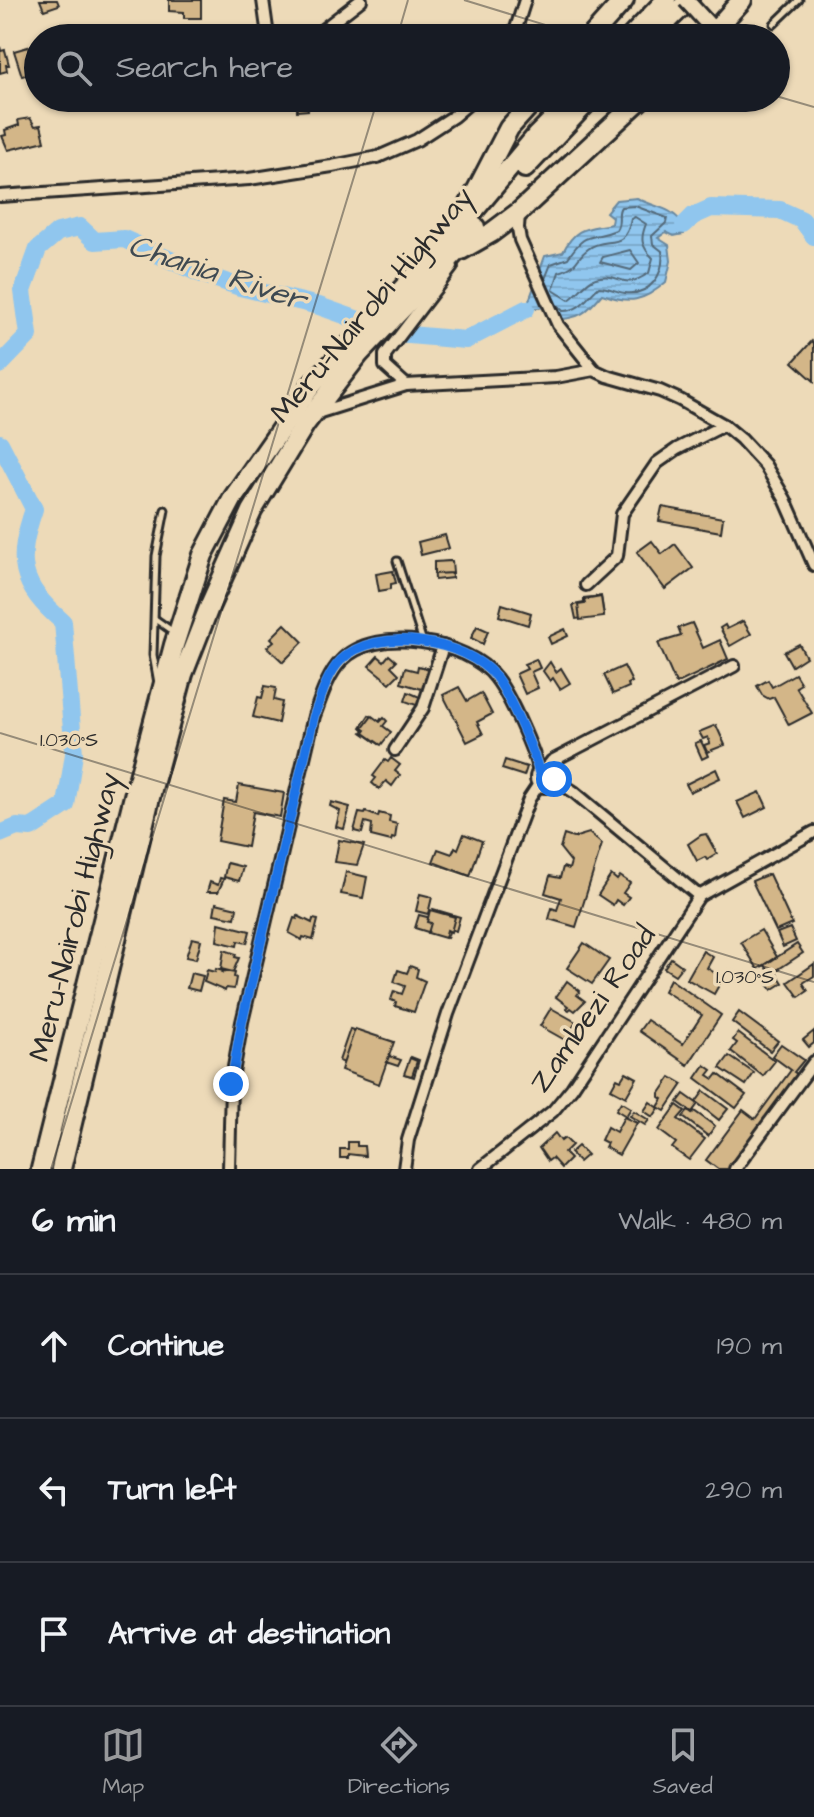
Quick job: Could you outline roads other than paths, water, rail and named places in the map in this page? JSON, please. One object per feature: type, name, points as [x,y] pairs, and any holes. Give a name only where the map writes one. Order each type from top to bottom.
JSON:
[{"type":"highway","points":[[603,24],[624,0]]},
{"type":"highway","points":[[643,24],[666,0]]},
{"type":"highway","points":[[664,24],[688,0]]},
{"type":"highway","points":[[716,24],[742,0]]},
{"type":"highway","points":[[459,244],[509,128],[523,112]]},
{"type":"highway","name":"Meru-Nairobi Highway","points":[[459,244],[537,135],[560,112]]},
{"type":"highway","name":"Meru-Nairobi Highway","points":[[41,1169],[161,694],[203,555],[233,498],[311,386],[353,351],[385,315],[459,244],[513,180],[578,112]]},
{"type":"highway","points":[[459,244],[519,212],[627,112]]},
{"type":"highway","name":"Meru-Nairobi Highway","points":[[61,1169],[126,893],[183,674],[252,511],[277,465],[353,351]]},
{"type":"main road","points":[[688,0],[703,24]]},
{"type":"street","points":[[263,0],[267,24]]},
{"type":"street","points":[[330,24],[361,0]]},
{"type":"street","points":[[517,24],[525,0]]},
{"type":"street","points":[[0,196],[249,179],[332,166],[378,157],[417,140],[459,112]]},
{"type":"street","points":[[519,212],[520,240],[558,325],[594,370],[660,391],[724,425],[741,439],[765,465],[785,499],[814,565]]},
{"type":"street","points":[[406,385],[385,366],[388,352],[408,327],[459,244]]},
{"type":"street","points":[[313,414],[406,385],[556,377],[594,370]]},
{"type":"street","points":[[586,585],[617,556],[622,514],[657,463],[724,425]]},
{"type":"street","points":[[229,1169],[231,1084],[242,1022],[314,716],[328,681],[341,661],[358,649],[389,640],[443,646],[477,660],[496,677],[542,771]]},
{"type":"street","points":[[395,750],[423,708],[443,646]]},
{"type":"street","points":[[554,779],[548,787],[539,784],[536,778],[552,761],[734,666]]},
{"type":"street","points":[[542,771],[551,773],[554,779],[574,792],[699,896],[814,832]]},
{"type":"street","points":[[404,1169],[408,1140],[448,1014],[529,799],[539,784]]},
{"type":"street","name":"Zambezi Road","points":[[480,1169],[531,1131],[572,1088],[699,896]]},
{"type":"street","points":[[735,1169],[814,1062]]},
{"type":"lane","points":[[774,24],[799,0]]},
{"type":"lane","points":[[161,694],[154,670],[154,618],[156,556],[165,510]]},
{"type":"lane","points":[[397,561],[424,643]]},
{"type":"lane","points":[[154,618],[178,634]]},
{"type":"water","points":[[637,198],[668,211],[684,225],[684,234],[674,236],[666,232],[658,238],[669,245],[671,261],[666,282],[650,294],[636,299],[602,294],[587,310],[571,318],[555,320],[547,307],[526,309],[545,256],[563,252],[573,237],[583,230],[611,224],[612,217],[606,212],[616,200]]},
{"type":"waterway","points":[[684,225],[693,216],[711,208],[780,210],[802,220],[814,236]]},
{"type":"waterway","name":"Chania River","points":[[0,365],[29,335],[23,291],[38,249],[58,232],[80,227],[95,241],[124,239],[199,273],[240,287],[319,306],[398,334],[466,340],[526,309]]},
{"type":"waterway","name":"Chania River","points":[[0,443],[34,509],[25,544],[25,571],[37,596],[63,622],[74,754],[66,805],[31,828],[17,827],[0,834]]}]
